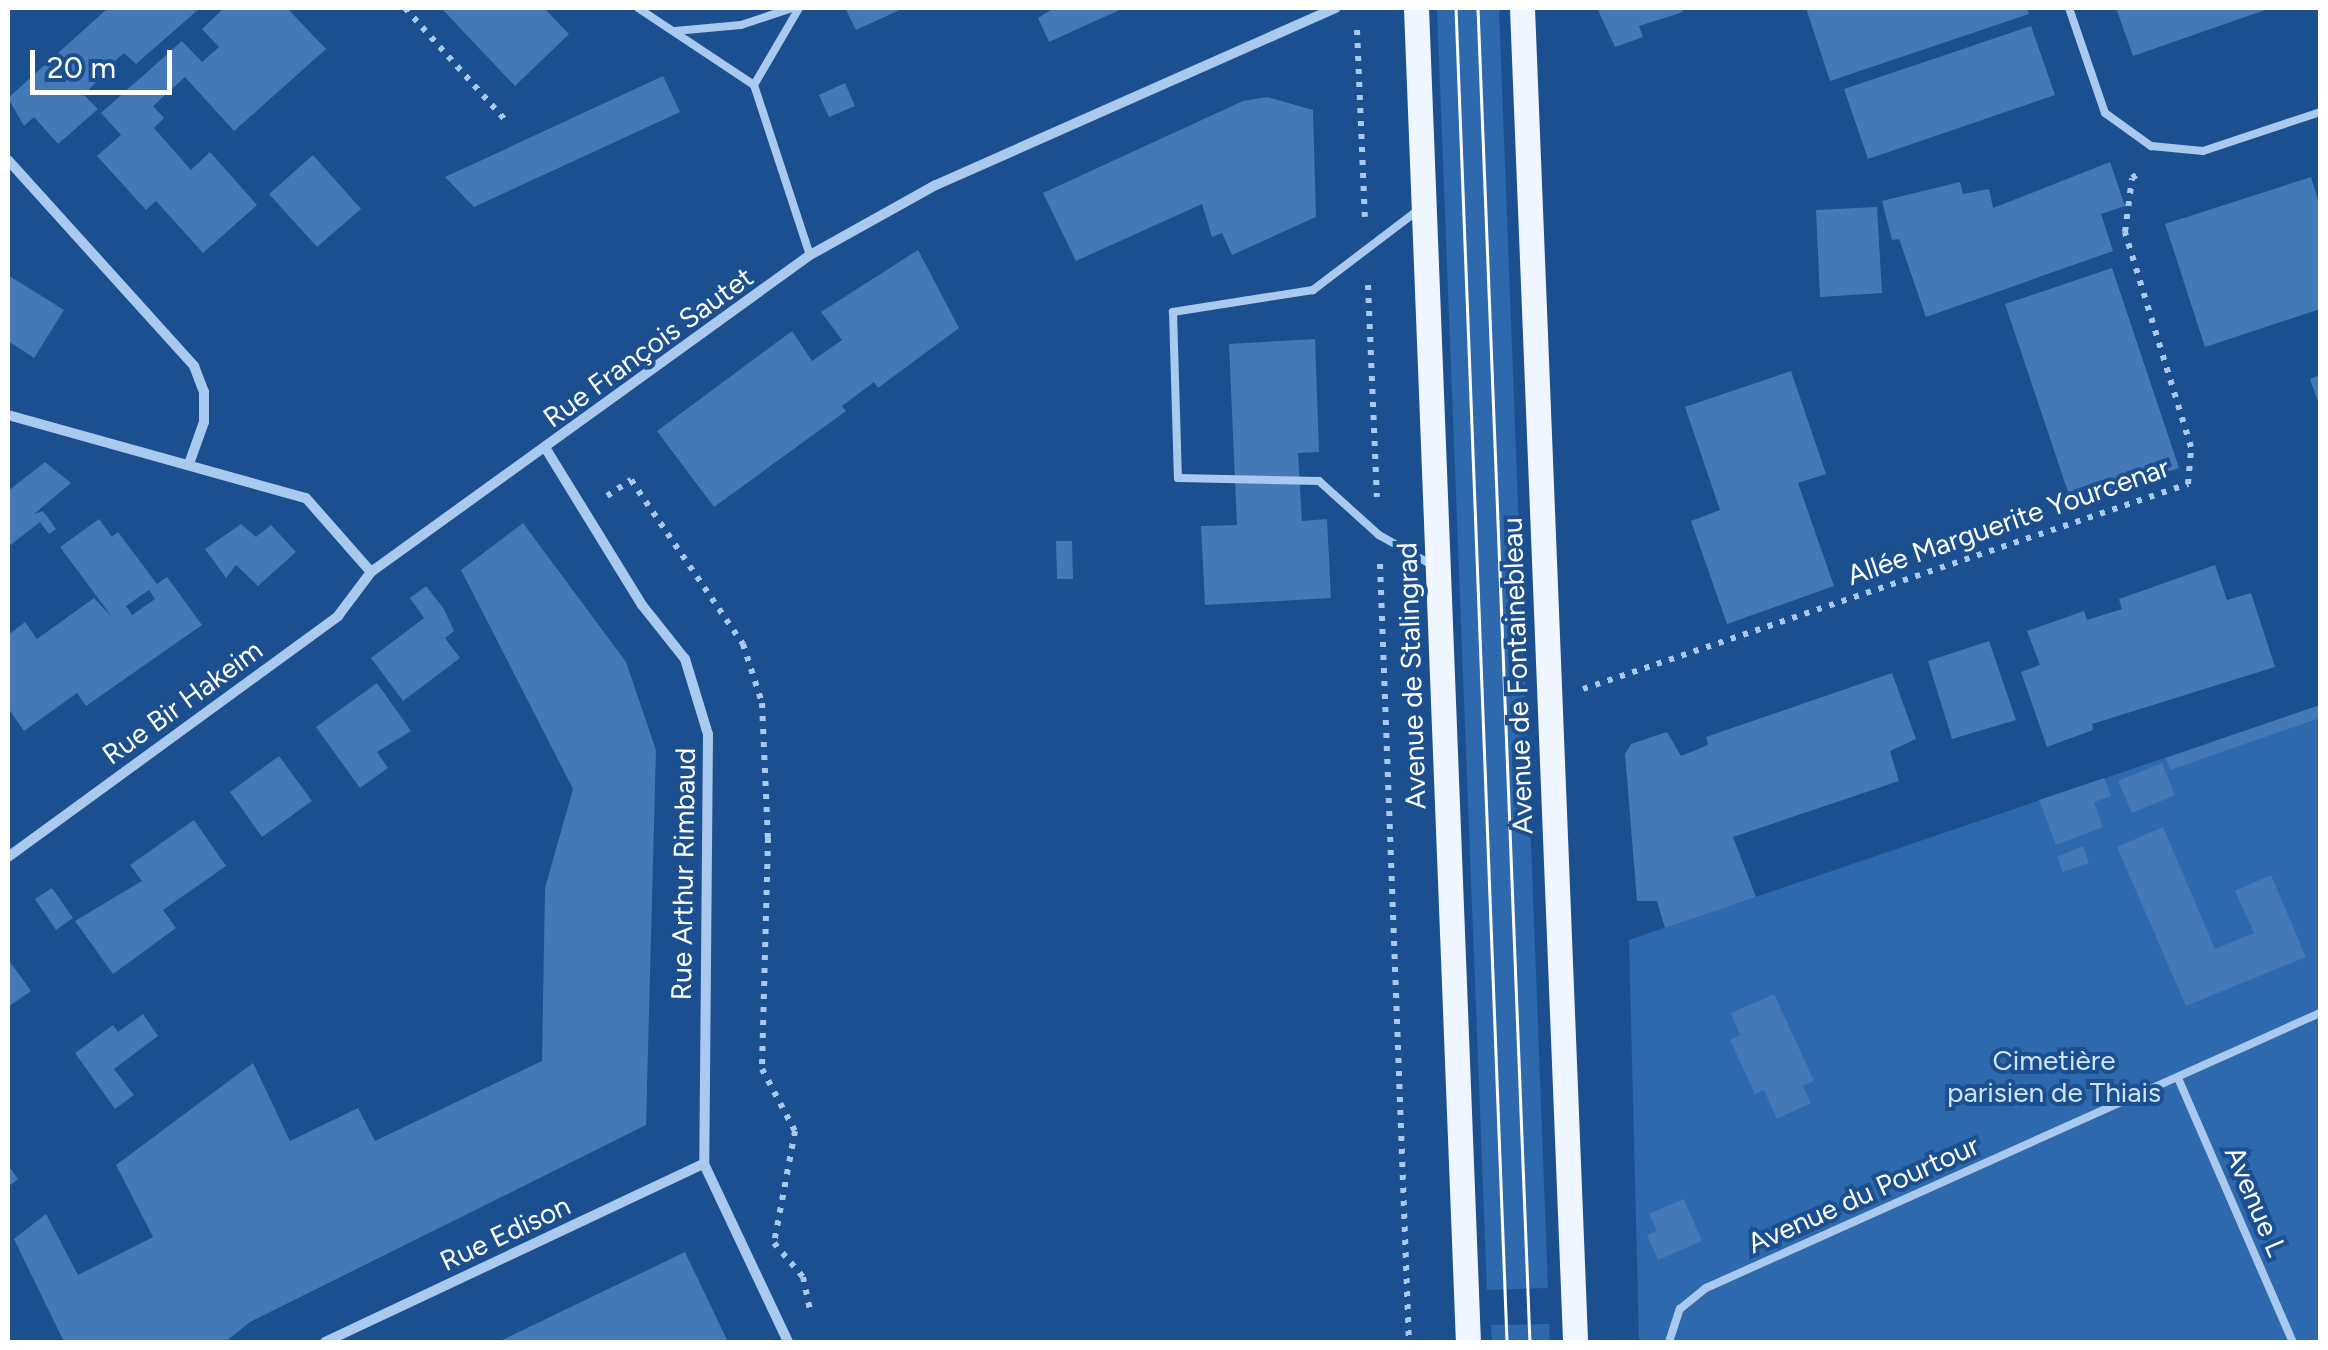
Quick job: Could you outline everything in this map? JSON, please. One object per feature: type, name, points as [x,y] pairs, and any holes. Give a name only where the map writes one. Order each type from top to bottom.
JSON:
[{"type":"main road","name":"Avenue de Stalingrad","points":[[1416,8],[1468,1342]]},
{"type":"main road","name":"Avenue de Fontainebleau","points":[[1522,8],[1575,1342]]},
{"type":"street","name":"Rue François Sautet","points":[[371,572],[546,450],[810,255],[936,185],[1336,8]]},
{"type":"street","points":[[8,160],[194,366],[204,392],[204,422],[190,461]]},
{"type":"street","points":[[8,415],[190,461],[306,498],[371,572]]},
{"type":"street","name":"Rue Arthur Rimbaud","points":[[546,450],[642,606],[685,659],[708,734],[704,1164]]},
{"type":"street","name":"Rue Bir Hakeim","points":[[8,857],[338,616],[371,572]]},
{"type":"street","points":[[704,1164],[788,1342]]},
{"type":"street","name":"Rue Edison","points":[[325,1342],[704,1164]]},
{"type":"lane","points":[[638,8],[754,85],[810,255]]},
{"type":"lane","points":[[675,31],[741,25],[796,8]]},
{"type":"lane","points":[[754,85],[796,8]]},
{"type":"lane","points":[[2069,8],[2105,113],[2152,146],[2203,151],[2320,112]]},
{"type":"lane","points":[[1424,206],[1313,290],[1173,312],[1178,478],[1319,481],[1379,535],[1436,568]]},
{"type":"lane","name":"Avenue du Pourtour","points":[[1669,1342],[1680,1309],[1706,1288],[2320,1014]]},
{"type":"lane","name":"Avenue L","points":[[2178,1078],[2293,1342]]},
{"type":"path","points":[[406,8],[508,123]]},
{"type":"path","points":[[1357,26],[1408,1342]]},
{"type":"path","name":"Allée Marguerite Yourcenar","points":[[1548,700],[2188,484],[2191,447],[2125,232],[2132,178],[2176,149]]},
{"type":"path","points":[[586,510],[631,480],[743,644],[762,703],[768,838],[762,1069],[795,1131],[774,1243],[803,1277],[816,1331]]},
{"type":"green space","points":[[1437,8],[1499,8],[1548,1288],[1487,1290]]},
{"type":"green space","name":"Cimetière parisien de Thiais","points":[[2320,705],[2320,1342],[1639,1342],[1629,940]]},
{"type":"green space","points":[[1549,1324],[1550,1342],[1492,1342],[1491,1325]]},
{"type":"building","points":[[108,8],[200,8],[136,64],[124,53],[117,59],[84,95],[98,109],[58,144],[34,117],[24,126],[8,98]]},
{"type":"building","points":[[224,8],[287,8],[326,49],[234,131],[185,77],[153,106],[164,118],[154,128],[191,170],[210,152],[257,205],[203,253],[156,201],[146,210],[97,156],[121,135],[101,113],[182,41],[202,62],[219,47],[202,29]]},
{"type":"building","points":[[441,8],[544,8],[569,34],[515,86]]},
{"type":"building","points":[[845,8],[904,8],[856,30]]},
{"type":"building","points":[[1054,8],[1124,8],[1049,42],[1038,18]]},
{"type":"building","points":[[1597,8],[1682,8],[1683,12],[1639,26],[1643,37],[1615,47]]},
{"type":"building","points":[[1806,8],[2027,8],[2029,14],[1830,81]]},
{"type":"building","points":[[2116,8],[2271,8],[2133,56]]},
{"type":"building","points":[[2031,26],[2055,95],[1868,159],[1844,89]]},
{"type":"building","points":[[663,76],[680,112],[474,207],[445,177]]},
{"type":"building","points":[[845,83],[855,106],[829,117],[819,95]]},
{"type":"building","points":[[1267,97],[1313,110],[1316,217],[1232,255],[1222,233],[1212,237],[1202,204],[1076,261],[1043,193],[1243,101]]},
{"type":"building","points":[[313,155],[361,209],[317,247],[269,194]]},
{"type":"building","points":[[2110,162],[2125,206],[2101,214],[2113,251],[1926,317],[1899,239],[1892,240],[1882,201],[1960,182],[1963,194],[1989,189],[1993,208]]},
{"type":"building","points":[[2311,177],[2320,206],[2320,309],[2205,347],[2165,224]]},
{"type":"building","points":[[1877,207],[1882,293],[1820,297],[1816,210]]},
{"type":"building","points":[[918,250],[959,328],[878,388],[874,382],[842,406],[846,411],[714,507],[657,431],[792,331],[812,361],[842,340],[821,312]]},
{"type":"building","points":[[2112,268],[2179,468],[2072,504],[2005,304]]},
{"type":"building","points":[[8,275],[64,310],[34,358],[8,341]]},
{"type":"building","points":[[1315,339],[1319,452],[1298,453],[1302,521],[1327,519],[1331,598],[1205,605],[1201,526],[1237,525],[1229,344]]},
{"type":"building","points":[[1791,371],[1826,474],[1798,483],[1834,586],[1727,624],[1691,521],[1720,510],[1685,407]]},
{"type":"building","points":[[2320,375],[2320,408],[2310,379]]},
{"type":"building","points":[[45,462],[71,483],[34,514],[43,511],[56,529],[49,534],[40,522],[8,547],[8,491]]},
{"type":"building","points":[[99,519],[112,537],[118,532],[157,584],[167,577],[202,625],[86,706],[77,693],[24,731],[8,708],[8,635],[25,622],[37,639],[94,598],[112,617],[60,547]],"holes":[[[149,590],[155,599],[132,615],[126,606]]]},
{"type":"building","points":[[523,523],[626,662],[656,750],[646,1125],[250,1322],[225,1342],[64,1342],[14,1239],[46,1214],[78,1275],[153,1237],[116,1165],[253,1063],[290,1141],[358,1108],[375,1141],[542,1061],[545,888],[573,789],[461,570]]},
{"type":"building","points":[[241,524],[256,537],[271,525],[296,552],[258,586],[236,565],[226,578],[205,549]]},
{"type":"building","points":[[1056,541],[1072,541],[1073,579],[1057,579]]},
{"type":"building","points":[[2215,565],[2227,600],[2251,593],[2275,667],[2092,724],[2093,730],[2047,747],[2021,672],[2040,665],[2027,631],[2084,611],[2087,620],[2122,609],[2119,599]]},
{"type":"building","points":[[426,586],[444,609],[454,631],[445,638],[460,658],[403,701],[371,658],[424,618],[410,598]]},
{"type":"building","points":[[1989,641],[2016,720],[1952,739],[1928,661]]},
{"type":"building","points":[[1892,673],[1916,739],[1890,751],[1899,781],[1733,837],[1756,897],[1665,928],[1657,901],[1637,901],[1625,754],[1631,744],[1667,732],[1681,756],[1708,745],[1706,737]]},
{"type":"building","points":[[377,683],[411,731],[377,752],[388,768],[360,788],[316,727]]},
{"type":"building","points":[[2320,705],[2320,718],[2170,770],[2166,758]]},
{"type":"building","points":[[279,756],[312,801],[262,837],[230,792]]},
{"type":"building","points":[[2162,763],[2175,795],[2132,813],[2118,781]]},
{"type":"building","points":[[2104,778],[2111,796],[2094,802],[2103,827],[2056,845],[2039,800]]},
{"type":"building","points":[[194,820],[226,866],[163,910],[176,928],[113,974],[75,921],[142,881],[130,865]]},
{"type":"building","points":[[2163,827],[2215,949],[2254,933],[2235,891],[2271,875],[2306,957],[2186,1006],[2117,847]]},
{"type":"building","points":[[2083,846],[2089,863],[2063,872],[2057,857]]},
{"type":"building","points":[[52,888],[73,918],[56,930],[35,899]]},
{"type":"building","points":[[8,959],[31,991],[8,1007]]},
{"type":"building","points":[[1774,994],[1814,1081],[1803,1086],[1811,1103],[1777,1119],[1764,1090],[1755,1094],[1730,1040],[1740,1035],[1731,1013]]},
{"type":"building","points":[[143,1014],[158,1036],[114,1069],[134,1095],[115,1109],[75,1053],[113,1025],[118,1032]]},
{"type":"building","points":[[8,1165],[18,1179],[8,1187]]},
{"type":"building","points":[[1684,1199],[1702,1241],[1658,1260],[1647,1235],[1657,1231],[1649,1214]]},
{"type":"building","points":[[685,1252],[728,1342],[498,1342]]},
{"type":"tram line","points":[[1456,8],[1507,1342]]},
{"type":"tram line","points":[[1478,8],[1530,1342]]}]
